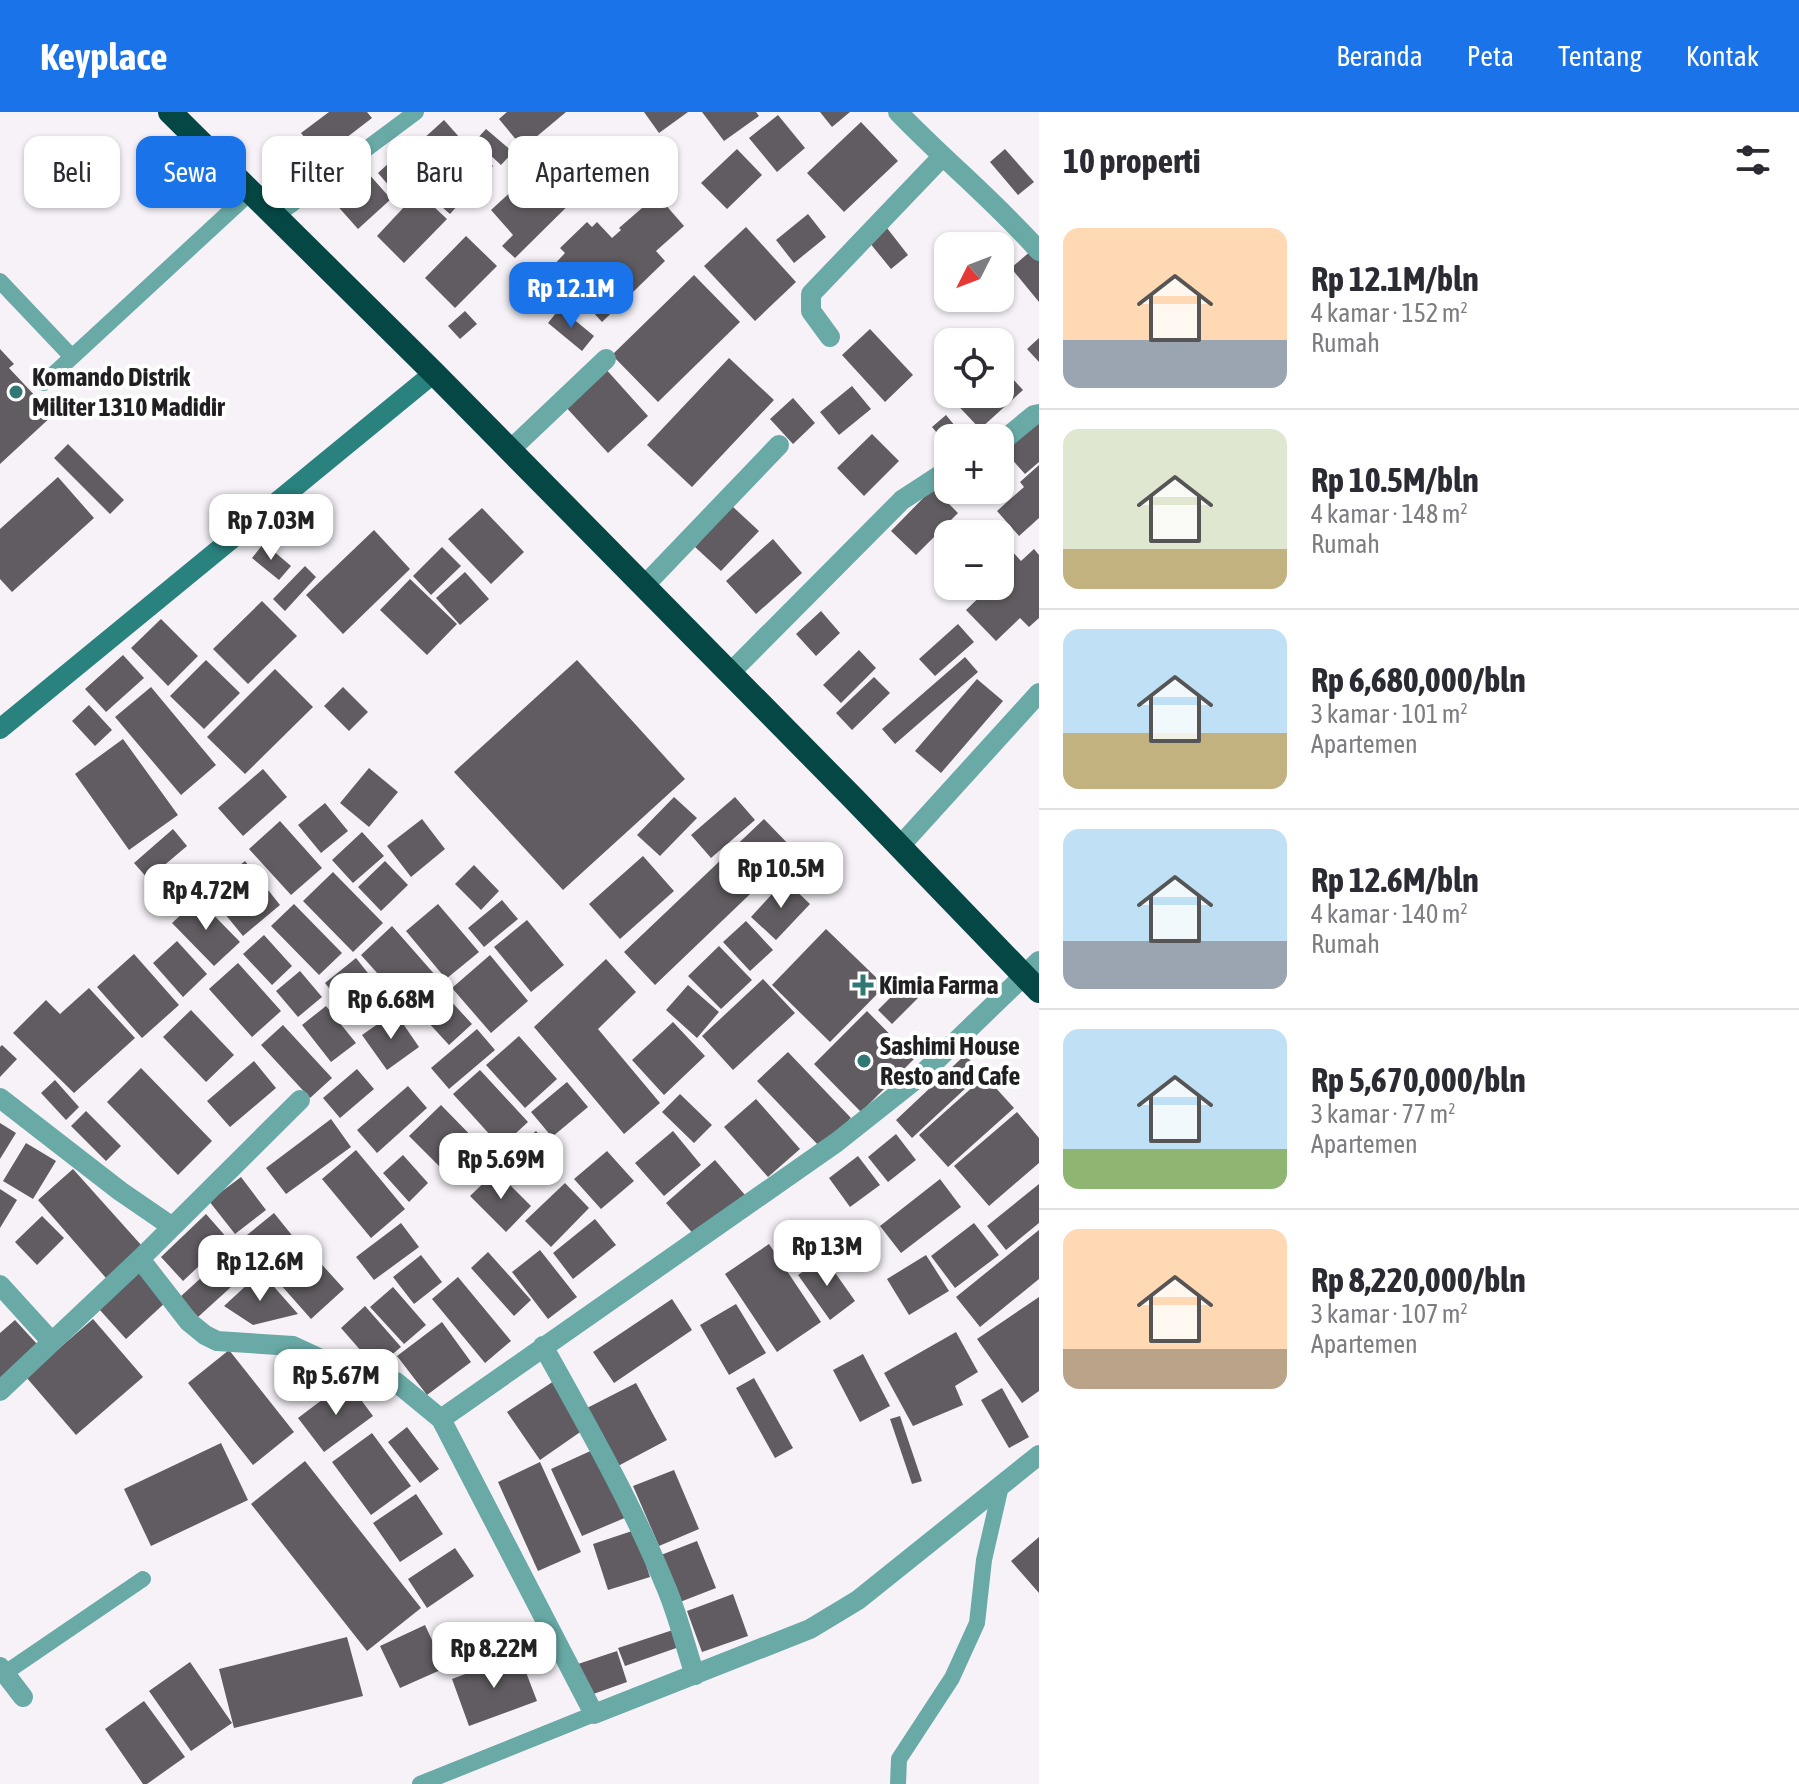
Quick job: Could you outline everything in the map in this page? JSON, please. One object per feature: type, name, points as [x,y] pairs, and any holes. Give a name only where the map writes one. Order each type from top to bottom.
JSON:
[{"type":"highway","points":[[170,112],[434,373],[900,846],[1034,976]]},
{"type":"street","points":[[898,112],[941,158],[970,179],[1039,251]]},
{"type":"street","points":[[830,337],[811,311],[811,294],[941,158]]},
{"type":"street","points":[[509,451],[606,359]]},
{"type":"street","points":[[2,722],[434,373]]},
{"type":"street","points":[[1014,431],[1039,414]]},
{"type":"street","points":[[644,586],[779,445]]},
{"type":"street","points":[[730,673],[902,500],[934,479]]},
{"type":"street","points":[[900,846],[1039,693]]},
{"type":"street","points":[[441,1419],[837,1142],[919,1077],[1034,976]]},
{"type":"street","points":[[0,1098],[120,1191],[171,1226]]},
{"type":"street","points":[[0,1391],[140,1259],[300,1100]]},
{"type":"street","points":[[140,1259],[189,1322],[205,1335],[217,1341],[293,1346],[347,1371],[396,1382],[441,1419],[594,1714],[810,1629],[858,1600],[1039,1455]]},
{"type":"street","points":[[0,1285],[51,1341]]},
{"type":"street","points":[[543,1346],[650,1550],[667,1590],[695,1675]]},
{"type":"street","points":[[2,1670],[23,1697]]},
{"type":"lane","points":[[276,216],[416,112]]},
{"type":"lane","points":[[44,383],[251,192]]},
{"type":"lane","points":[[0,281],[72,357]]},
{"type":"lane","points":[[898,1784],[899,1759],[952,1678],[977,1623],[984,1560],[1001,1486]]},
{"type":"lane","points":[[2,1670],[143,1579]]},
{"type":"lane","points":[[420,1784],[594,1714]]},
{"type":"building","points":[[329,112],[367,112],[372,118],[349,136],[303,136],[301,133]]},
{"type":"building","points":[[507,112],[566,112],[537,136],[513,136],[499,119]]},
{"type":"building","points":[[644,112],[688,112],[659,133]]},
{"type":"building","points":[[702,112],[756,112],[759,116],[724,141]]},
{"type":"building","points":[[820,112],[850,112],[832,127]]},
{"type":"building","points":[[778,115],[805,148],[777,172],[749,138]]},
{"type":"building","points":[[444,120],[458,136],[426,136]]},
{"type":"building","points":[[861,122],[898,161],[844,212],[807,173]]},
{"type":"building","points":[[486,129],[508,148],[508,157],[501,165],[492,157],[492,136],[480,136]]},
{"type":"building","points":[[737,149],[762,175],[727,209],[701,183]]},
{"type":"building","points":[[1005,149],[1034,182],[1018,195],[990,162]]},
{"type":"building","points":[[387,165],[387,184],[378,173]]},
{"type":"building","points":[[371,176],[387,194],[387,203],[358,229],[339,208],[371,208]]},
{"type":"building","points":[[508,194],[508,208],[566,208],[515,258],[502,246],[513,235],[491,210]]},
{"type":"building","points":[[403,208],[435,208],[447,219],[404,263],[377,236]]},
{"type":"building","points":[[642,208],[668,208],[684,226],[656,251],[665,261],[602,322],[552,267],[565,253],[560,248],[587,222],[592,227],[597,222],[612,238],[621,230],[619,228]]},
{"type":"building","points":[[808,214],[826,237],[794,263],[776,240]]},
{"type":"building","points":[[746,227],[796,282],[755,321],[704,266]]},
{"type":"building","points":[[887,228],[908,255],[891,269],[869,242]]},
{"type":"building","points":[[466,236],[497,266],[455,308],[425,278]]},
{"type":"building","points":[[1032,250],[1039,257],[1039,302],[1014,272],[1014,265]]},
{"type":"building","points":[[694,275],[740,322],[658,402],[612,355]]},
{"type":"building","points":[[560,308],[594,336],[582,351],[548,323]]},
{"type":"building","points":[[465,311],[477,324],[460,339],[448,326]]},
{"type":"building","points":[[870,329],[913,375],[885,402],[842,355]]},
{"type":"building","points":[[1039,338],[1039,362],[1027,349]]},
{"type":"building","name":"Komando Distrik Militer 1310 Madidir","points":[[0,349],[14,364],[9,368],[53,415],[0,464]]},
{"type":"building","points":[[729,358],[774,400],[692,487],[647,445]]},
{"type":"building","points":[[604,367],[648,416],[608,453],[564,405]]},
{"type":"building","points":[[1014,380],[1023,390],[1014,398]]},
{"type":"building","points":[[852,386],[871,409],[839,435],[820,412]]},
{"type":"building","points":[[793,398],[815,423],[793,444],[770,419]]},
{"type":"building","points":[[960,408],[1003,408],[986,424],[975,424]]},
{"type":"building","points":[[946,415],[953,424],[936,424]]},
{"type":"building","points":[[1039,422],[1039,462],[1025,474],[1014,462],[1014,438]]},
{"type":"building","points":[[872,434],[899,461],[864,496],[837,468]]},
{"type":"building","points":[[68,444],[124,500],[110,514],[54,458]]},
{"type":"building","points":[[1039,465],[1039,518],[1019,536],[1014,530],[1014,520],[1005,520],[997,511],[1005,504],[1014,504],[1014,496],[1024,487],[1020,482]]},
{"type":"building","points":[[58,477],[94,518],[12,592],[0,579],[0,529]]},
{"type":"building","points":[[933,488],[934,504],[949,504],[958,513],[951,520],[934,520],[934,537],[916,555],[891,531]]},
{"type":"building","points":[[732,506],[759,531],[721,571],[695,547]]},
{"type":"building","points":[[482,508],[524,552],[491,584],[448,539]]},
{"type":"building","points":[[374,530],[410,569],[343,634],[306,595]]},
{"type":"building","points":[[773,539],[802,573],[756,614],[726,581]]},
{"type":"building","points":[[264,543],[291,566],[279,580],[252,558]]},
{"type":"building","points":[[442,547],[461,566],[431,595],[413,576]]},
{"type":"building","points":[[1034,549],[1039,555],[1039,618],[1029,627],[1020,618],[996,641],[966,610],[976,600],[1014,600],[1014,553],[1021,561]]},
{"type":"building","points":[[305,566],[316,577],[285,611],[273,599]]},
{"type":"building","points":[[465,572],[489,599],[460,625],[436,598]]},
{"type":"building","points":[[410,579],[457,624],[427,655],[380,610]]},
{"type":"building","points":[[262,601],[297,636],[248,684],[213,649]]},
{"type":"building","points":[[821,611],[840,633],[816,656],[796,634]]},
{"type":"building","points":[[161,619],[198,656],[168,686],[131,648]]},
{"type":"building","points":[[958,624],[974,642],[935,676],[919,659]]},
{"type":"building","points":[[859,650],[876,668],[841,703],[823,685]]},
{"type":"building","points":[[123,655],[144,678],[106,712],[85,689]]},
{"type":"building","points":[[965,657],[978,672],[895,744],[882,729]]},
{"type":"building","points":[[206,660],[240,693],[204,729],[170,696]]},
{"type":"building","points":[[577,660],[685,779],[563,890],[454,772]]},
{"type":"building","points":[[275,669],[313,707],[245,774],[207,737]]},
{"type":"building","points":[[874,677],[890,693],[852,730],[836,713]]},
{"type":"building","points":[[977,679],[1003,701],[941,773],[915,751]]},
{"type":"building","points":[[151,687],[216,765],[181,795],[115,717]]},
{"type":"building","points":[[343,687],[368,712],[349,731],[324,706]]},
{"type":"building","points":[[89,705],[112,730],[95,746],[72,721]]},
{"type":"building","points":[[123,739],[178,815],[129,850],[75,774]]},
{"type":"building","points":[[369,768],[398,792],[369,827],[340,803]]},
{"type":"building","points":[[263,769],[287,797],[243,836],[218,808]]},
{"type":"building","points":[[674,797],[697,818],[660,856],[637,835]]},
{"type":"building","points":[[735,797],[755,820],[711,858],[691,835]]},
{"type":"building","points":[[325,803],[348,831],[321,853],[298,825]]},
{"type":"building","points":[[422,819],[445,849],[411,877],[387,846]]},
{"type":"building","points":[[764,819],[795,851],[655,985],[624,952]]},
{"type":"building","points":[[280,821],[322,868],[291,895],[249,849]]},
{"type":"building","points":[[173,829],[187,846],[148,879],[134,863]]},
{"type":"building","points":[[362,832],[384,856],[353,883],[332,860]]},
{"type":"building","points":[[643,856],[674,891],[620,939],[589,904]]},
{"type":"building","points":[[245,861],[280,905],[243,936],[207,892]]},
{"type":"building","points":[[385,861],[408,885],[381,911],[358,887]]},
{"type":"building","points":[[474,865],[499,891],[481,910],[455,884]]},
{"type":"building","points":[[333,872],[383,923],[353,952],[303,901]]},
{"type":"building","points":[[785,880],[810,904],[776,940],[751,917]]},
{"type":"building","points":[[198,899],[240,942],[214,966],[172,923]]},
{"type":"building","points":[[502,900],[518,919],[484,947],[468,928]]},
{"type":"building","points":[[294,904],[342,953],[319,975],[271,926]]},
{"type":"building","points":[[438,904],[479,952],[446,979],[406,931]]},
{"type":"building","points":[[527,920],[564,965],[531,992],[494,947]]},
{"type":"building","points":[[746,921],[773,950],[750,971],[723,942]]},
{"type":"building","points":[[392,926],[443,984],[412,1012],[361,955]]},
{"type":"building","points":[[826,929],[885,986],[830,1042],[772,985]]},
{"type":"building","points":[[264,935],[292,966],[272,985],[243,954]]},
{"type":"building","points":[[177,941],[207,974],[183,997],[153,963]]},
{"type":"building","points":[[719,946],[752,980],[721,1009],[688,976]]},
{"type":"building","points":[[134,954],[179,1005],[142,1038],[97,987]]},
{"type":"building","points":[[490,955],[528,1001],[491,1033],[452,988]]},
{"type":"building","points":[[356,958],[386,996],[355,1021],[325,983]]},
{"type":"building","points":[[606,959],[636,992],[598,1029],[660,1103],[624,1134],[534,1027]]},
{"type":"building","points":[[238,963],[281,1011],[252,1037],[209,989]]},
{"type":"building","points":[[300,971],[322,997],[298,1017],[276,991]]},
{"type":"building","points":[[763,979],[795,1013],[733,1070],[702,1036]]},
{"type":"building","points":[[905,983],[919,997],[892,1024],[878,1010]]},
{"type":"building","points":[[688,985],[719,1012],[697,1038],[666,1010]]},
{"type":"building","points":[[89,988],[135,1038],[74,1093],[13,1033],[46,1000],[60,1014]]},
{"type":"building","points":[[449,999],[472,1024],[449,1045],[427,1021]]},
{"type":"building","points":[[326,1006],[356,1043],[331,1062],[302,1025]]},
{"type":"building","points":[[191,1010],[234,1055],[206,1082],[163,1037]]},
{"type":"building","name":"Sashimi House Resto and Cafe","points":[[867,1011],[914,1059],[861,1112],[814,1064]]},
{"type":"building","points":[[395,1012],[419,1047],[387,1070],[362,1035]]},
{"type":"building","points":[[673,1022],[705,1056],[664,1095],[632,1060]]},
{"type":"building","points":[[283,1025],[332,1078],[310,1098],[261,1045]]},
{"type":"building","points":[[477,1029],[495,1050],[449,1089],[431,1068]]},
{"type":"building","points":[[519,1036],[557,1079],[525,1108],[486,1065]]},
{"type":"building","points":[[2,1045],[17,1059],[0,1077],[0,1047]]},
{"type":"building","points":[[788,1052],[851,1118],[820,1147],[757,1081]]},
{"type":"building","points":[[965,1055],[982,1073],[912,1138],[896,1120]]},
{"type":"building","points":[[254,1061],[276,1088],[230,1127],[207,1101]]},
{"type":"building","points":[[141,1068],[212,1141],[178,1175],[107,1102]]},
{"type":"building","points":[[357,1069],[374,1089],[340,1118],[323,1098]]},
{"type":"building","points":[[480,1070],[528,1122],[501,1147],[453,1094]]},
{"type":"building","points":[[985,1076],[1014,1108],[948,1167],[919,1135]]},
{"type":"building","points":[[55,1080],[79,1107],[66,1120],[41,1093]]},
{"type":"building","points":[[567,1082],[588,1107],[552,1137],[531,1112]]},
{"type":"building","points":[[408,1086],[427,1108],[377,1153],[357,1130]]},
{"type":"building","points":[[680,1094],[712,1125],[694,1143],[662,1112]]},
{"type":"building","points":[[756,1099],[800,1149],[768,1177],[724,1127]]},
{"type":"building","points":[[441,1105],[484,1149],[453,1180],[409,1136]]},
{"type":"building","points":[[86,1111],[121,1146],[106,1161],[71,1126]]},
{"type":"building","points":[[1017,1112],[1039,1138],[1039,1163],[989,1206],[954,1166]]},
{"type":"building","points":[[331,1119],[351,1147],[286,1194],[266,1168]]},
{"type":"building","points":[[0,1123],[16,1133],[0,1159]]},
{"type":"building","points":[[536,1131],[557,1155],[524,1183],[503,1159]]},
{"type":"building","points":[[673,1131],[701,1165],[664,1196],[635,1163]]},
{"type":"building","points":[[896,1134],[916,1160],[888,1182],[868,1157]]},
{"type":"building","points":[[26,1143],[56,1161],[33,1199],[3,1181]]},
{"type":"building","points":[[356,1150],[405,1209],[371,1238],[322,1179]]},
{"type":"building","points":[[607,1151],[634,1181],[601,1209],[574,1179]]},
{"type":"building","points":[[403,1155],[428,1183],[409,1202],[383,1173]]},
{"type":"building","points":[[858,1156],[880,1185],[850,1207],[829,1178]]},
{"type":"building","points":[[715,1160],[745,1195],[696,1237],[666,1203]]},
{"type":"building","points":[[73,1169],[142,1246],[106,1278],[38,1200]]},
{"type":"building","points":[[496,1171],[531,1206],[506,1232],[470,1196]]},
{"type":"building","points":[[241,1177],[266,1210],[235,1234],[209,1201]]},
{"type":"building","points":[[940,1179],[961,1207],[901,1253],[880,1226]]},
{"type":"building","points":[[565,1183],[589,1208],[551,1247],[525,1221]]},
{"type":"building","points":[[1039,1184],[1039,1223],[1006,1250],[987,1226]]},
{"type":"building","points":[[0,1189],[17,1200],[0,1228]]},
{"type":"building","points":[[274,1213],[299,1244],[266,1270],[242,1239]]},
{"type":"building","points":[[206,1214],[228,1239],[183,1281],[161,1257]]},
{"type":"building","points":[[42,1216],[64,1238],[37,1265],[15,1242]]},
{"type":"building","points":[[595,1219],[616,1245],[573,1279],[553,1253]]},
{"type":"building","points":[[401,1223],[419,1247],[374,1280],[356,1257]]},
{"type":"building","points":[[974,1223],[999,1255],[955,1288],[931,1256]]},
{"type":"building","points":[[1039,1230],[1039,1279],[980,1327],[956,1297]]},
{"type":"building","points":[[769,1244],[821,1322],[777,1352],[725,1274]]},
{"type":"building","points":[[235,1247],[253,1267],[198,1317],[180,1297]]},
{"type":"building","points":[[306,1247],[344,1289],[311,1319],[273,1276]]},
{"type":"building","points":[[540,1250],[577,1297],[548,1319],[512,1272]]},
{"type":"building","points":[[488,1252],[531,1300],[514,1316],[471,1268]]},
{"type":"building","points":[[421,1255],[442,1282],[414,1304],[393,1277]]},
{"type":"building","points":[[926,1255],[949,1291],[909,1315],[887,1279]]},
{"type":"building","points":[[824,1257],[855,1301],[830,1320],[798,1275]]},
{"type":"building","points":[[140,1272],[167,1301],[126,1339],[99,1309]]},
{"type":"building","points":[[261,1272],[298,1314],[253,1325],[224,1306]]},
{"type":"building","points":[[458,1277],[511,1341],[485,1363],[432,1299]]},
{"type":"building","points":[[393,1287],[426,1325],[404,1344],[370,1307]]},
{"type":"building","points":[[1039,1297],[1039,1391],[1022,1403],[977,1339]]},
{"type":"building","points":[[672,1299],[692,1330],[614,1383],[593,1352]]},
{"type":"building","points":[[736,1304],[766,1353],[729,1375],[700,1325]]},
{"type":"building","points":[[365,1306],[401,1347],[376,1368],[341,1328]]},
{"type":"building","points":[[93,1319],[143,1377],[76,1435],[26,1377]]},
{"type":"building","points":[[15,1320],[37,1344],[0,1381],[0,1333]]},
{"type":"building","points":[[442,1322],[471,1362],[427,1395],[397,1356]]},
{"type":"building","points":[[956,1332],[978,1372],[955,1386],[963,1405],[913,1426],[884,1373]]},
{"type":"building","points":[[229,1350],[294,1432],[253,1465],[188,1383]]},
{"type":"building","points":[[863,1354],[890,1406],[860,1422],[833,1370]]},
{"type":"building","points":[[754,1378],[793,1448],[775,1458],[736,1388]]},
{"type":"building","points":[[347,1381],[373,1416],[324,1452],[298,1418]]},
{"type":"building","points":[[554,1381],[586,1428],[540,1460],[507,1412]]},
{"type":"building","points":[[636,1383],[667,1440],[618,1466],[587,1408]]},
{"type":"building","points":[[1002,1388],[1029,1437],[1009,1448],[981,1400]]},
{"type":"building","points":[[900,1416],[922,1481],[912,1484],[890,1419]]},
{"type":"building","points":[[407,1427],[439,1469],[420,1483],[388,1442]]},
{"type":"building","points":[[372,1433],[411,1486],[371,1515],[332,1462]]},
{"type":"building","points":[[221,1443],[248,1500],[151,1546],[124,1489]]},
{"type":"building","points":[[597,1448],[627,1517],[582,1536],[551,1469]]},
{"type":"building","points":[[305,1461],[421,1608],[367,1651],[251,1504]]},
{"type":"building","points":[[540,1462],[581,1552],[538,1571],[498,1482]]},
{"type":"building","points":[[674,1470],[699,1529],[659,1546],[633,1486]]},
{"type":"building","points":[[416,1494],[443,1534],[400,1562],[373,1523]]},
{"type":"building","points":[[635,1530],[650,1577],[608,1590],[593,1544]]},
{"type":"building","points":[[1039,1537],[1039,1593],[1011,1561]]},
{"type":"building","points":[[697,1541],[716,1588],[680,1602],[661,1555]]},
{"type":"building","points":[[455,1548],[474,1576],[427,1608],[408,1579]]},
{"type":"building","points":[[733,1594],[748,1636],[702,1652],[687,1611]]},
{"type":"building","points":[[425,1625],[445,1668],[400,1688],[380,1646]]},
{"type":"building","points":[[676,1629],[682,1646],[625,1666],[618,1648]]},
{"type":"building","points":[[347,1637],[363,1696],[234,1728],[219,1669]]},
{"type":"building","points":[[617,1651],[627,1682],[585,1697],[575,1665]]},
{"type":"building","points":[[519,1654],[537,1701],[469,1726],[452,1679]]},
{"type":"building","points":[[190,1662],[232,1723],[191,1751],[149,1691]]},
{"type":"building","points":[[144,1701],[185,1757],[147,1784],[143,1784],[105,1729]]},
{"type":"place","name":"Komando Distrik Militer 1310 Madidir","points":[[16,392]]},
{"type":"place","name":"Kimia Farma","points":[[863,985]]},
{"type":"place","name":"Sashimi House Resto and Cafe","points":[[864,1061]]}]
